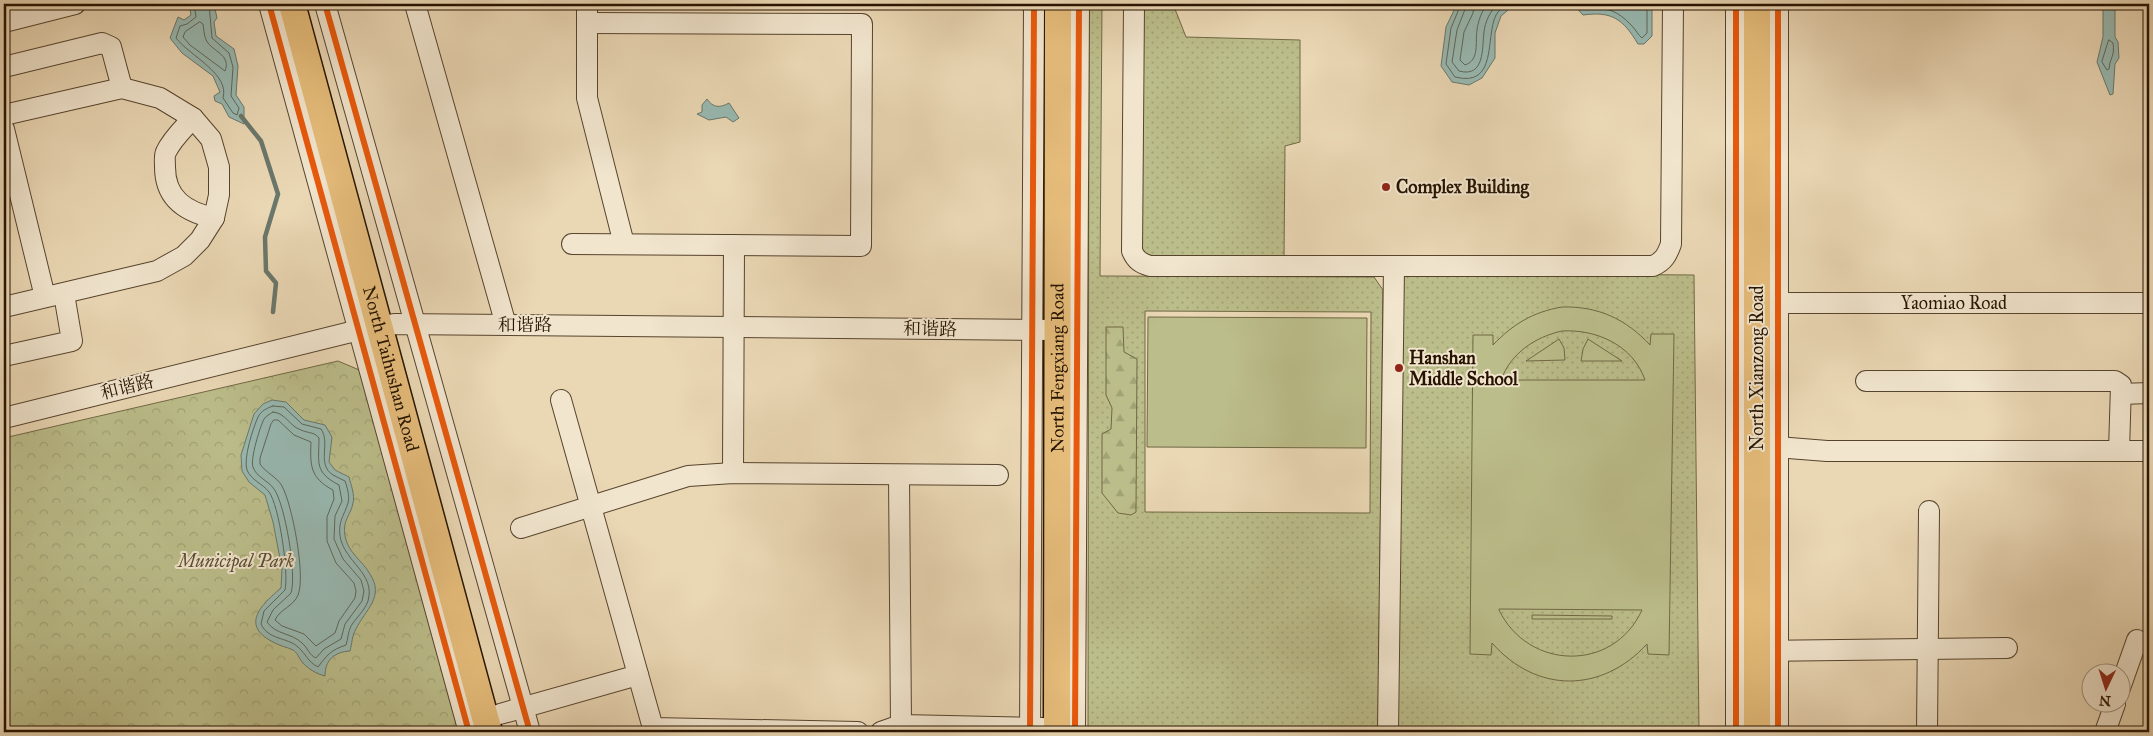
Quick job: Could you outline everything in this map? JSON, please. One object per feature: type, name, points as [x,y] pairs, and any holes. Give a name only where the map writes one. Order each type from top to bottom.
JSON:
[{"type":"main road","name":"North Taihushan Road","points":[[292,4],[504,722]]},
{"type":"main road","name":"North Taihushan Road","points":[[308,4],[387,326]]},
{"type":"main road","name":"North Fengxiang Road","points":[[1058,4],[1045,330],[1063,731]]},
{"type":"main road","name":"North Xianzong Road","points":[[1757,4],[1768,303],[1767,651],[1757,732]]},
{"type":"street","points":[[4,22],[75,4]]},
{"type":"street","points":[[269,4],[387,326]]},
{"type":"street","points":[[325,4],[387,326],[469,732]]},
{"type":"street","points":[[415,4],[506,325]]},
{"type":"street","points":[[1030,730],[1045,330],[1034,4]]},
{"type":"street","points":[[881,732],[901,725],[1063,731],[1079,4]]},
{"type":"street","points":[[1134,4],[1132,251],[1135,258],[1141,264],[1150,266],[1652,266],[1661,262],[1668,254],[1672,244],[1673,4]]},
{"type":"street","points":[[1736,4],[1736,732]]},
{"type":"street","points":[[1768,303],[1778,4]]},
{"type":"street","points":[[572,244],[861,246],[862,24],[587,13],[587,98],[624,244]]},
{"type":"street","points":[[4,68],[102,43],[111,47],[122,88]]},
{"type":"street","points":[[4,115],[122,88],[160,98],[193,118],[211,139],[219,167],[219,195],[214,218],[200,240],[184,256],[156,271],[4,307]]},
{"type":"street","points":[[193,118],[178,134],[166,153],[165,175],[172,196],[194,213],[214,218]]},
{"type":"street","points":[[4,129],[54,296],[72,341],[4,356]]},
{"type":"street","points":[[734,245],[734,473]]},
{"type":"street","points":[[1388,732],[1394,266]]},
{"type":"street","name":"Yaomiao Road","points":[[1768,303],[2149,303]]},
{"type":"street","name":"和谐路","points":[[4,418],[387,326],[735,326],[1045,330]]},
{"type":"street","points":[[1866,381],[2115,381],[2121,386],[2120,451]]},
{"type":"street","points":[[2121,394],[2149,394]]},
{"type":"street","points":[[561,400],[653,728],[858,732]]},
{"type":"street","points":[[1768,446],[1827,451],[2149,451]]},
{"type":"street","points":[[521,528],[688,476],[734,473],[998,475]]},
{"type":"street","points":[[899,475],[901,725]]},
{"type":"street","points":[[1927,732],[1929,511]]},
{"type":"street","points":[[2128,664],[2137,640]]},
{"type":"street","points":[[1778,732],[1767,651],[2007,648]]},
{"type":"street","points":[[504,722],[638,675]]},
{"type":"street","points":[[2106,732],[2112,714]]},
{"type":"street","points":[[504,722],[530,732]]},
{"type":"green space","points":[[1089,4],[1102,4],[1100,276],[1374,277],[1383,290],[1378,732],[1088,732]],"holes":[[[1145,311],[1371,312],[1370,513],[1145,512]]]},
{"type":"green space","points":[[1140,4],[1173,4],[1186,37],[1300,40],[1300,142],[1285,146],[1284,260],[1149,260],[1138,251]]},
{"type":"green space","points":[[1405,273],[1694,275],[1699,732],[1398,732],[1397,278]]},
{"type":"green space","points":[[1575,307],[1610,316],[1631,328],[1650,345],[1651,334],[1674,334],[1669,655],[1648,654],[1647,644],[1629,660],[1610,672],[1590,679],[1570,681],[1549,679],[1529,672],[1510,660],[1492,643],[1491,655],[1470,654],[1473,335],[1493,335],[1493,345],[1524,320],[1552,309]],"holes":[[[1562,331],[1588,333],[1612,342],[1632,357],[1645,380],[1501,380],[1505,370],[1525,348],[1542,337]],[[1499,609],[1642,610],[1629,631],[1612,645],[1592,654],[1570,656],[1549,653],[1530,644],[1512,630]]]},
{"type":"green space","points":[[1148,317],[1367,318],[1366,448],[1147,447]]},
{"type":"green space","points":[[1106,327],[1123,327],[1124,352],[1137,359],[1136,512],[1131,515],[1118,513],[1102,493],[1102,434],[1111,429],[1112,408],[1106,395]]},
{"type":"green space","points":[[1559,339],[1564,348],[1565,360],[1526,361]]},
{"type":"green space","points":[[1588,339],[1622,361],[1581,361],[1583,349]]},
{"type":"green space","name":"Municipal Park","points":[[338,361],[364,372],[459,732],[4,732],[4,438]]},
{"type":"green space","points":[[1532,615],[1612,616],[1612,619],[1532,619]]},
{"type":"water","points":[[189,4],[214,4],[217,18],[214,22],[216,36],[234,49],[238,66],[236,95],[244,107],[244,124],[229,117],[222,104],[215,101],[214,96],[220,92],[213,76],[182,53],[170,38],[178,17],[184,20],[191,15]]},
{"type":"water","points":[[1457,4],[1515,4],[1501,16],[1495,33],[1495,58],[1482,78],[1469,85],[1452,82],[1441,66],[1446,27]]},
{"type":"water","points":[[1573,4],[1652,4],[1652,36],[1644,44],[1638,44],[1627,28],[1616,19],[1602,14],[1583,15]]},
{"type":"water","points":[[2103,4],[2115,4],[2115,37],[2118,42],[2119,58],[2115,64],[2113,94],[2110,95],[2097,62],[2103,37]]},
{"type":"water","points":[[707,99],[717,106],[729,103],[739,118],[733,122],[726,117],[709,120],[697,114],[702,112],[702,105]]},
{"type":"water","points":[[272,400],[286,402],[304,420],[325,425],[332,437],[329,462],[335,470],[349,477],[353,493],[352,507],[344,530],[345,536],[352,552],[367,569],[374,582],[375,596],[355,631],[350,651],[339,653],[329,661],[325,670],[325,676],[307,667],[293,650],[277,644],[264,636],[258,630],[256,623],[261,608],[281,588],[282,569],[273,522],[265,495],[249,482],[242,471],[241,455],[254,414],[263,404]]},
{"type":"waterway","points":[[241,116],[261,141],[278,194],[265,237],[266,271],[276,283],[273,312]]},
{"type":"cycle path","points":[[269,4],[469,732]]},
{"type":"cycle path","points":[[325,4],[530,732]]},
{"type":"cycle path","points":[[1030,732],[1034,4]]},
{"type":"cycle path","points":[[1075,732],[1079,4]]},
{"type":"cycle path","points":[[1736,4],[1736,732]]},
{"type":"cycle path","points":[[1778,4],[1778,732]]},
{"type":"place","name":"Complex Building","points":[[1386,187]]},
{"type":"place","name":"Hanshan Middle School","points":[[1399,368]]}]
